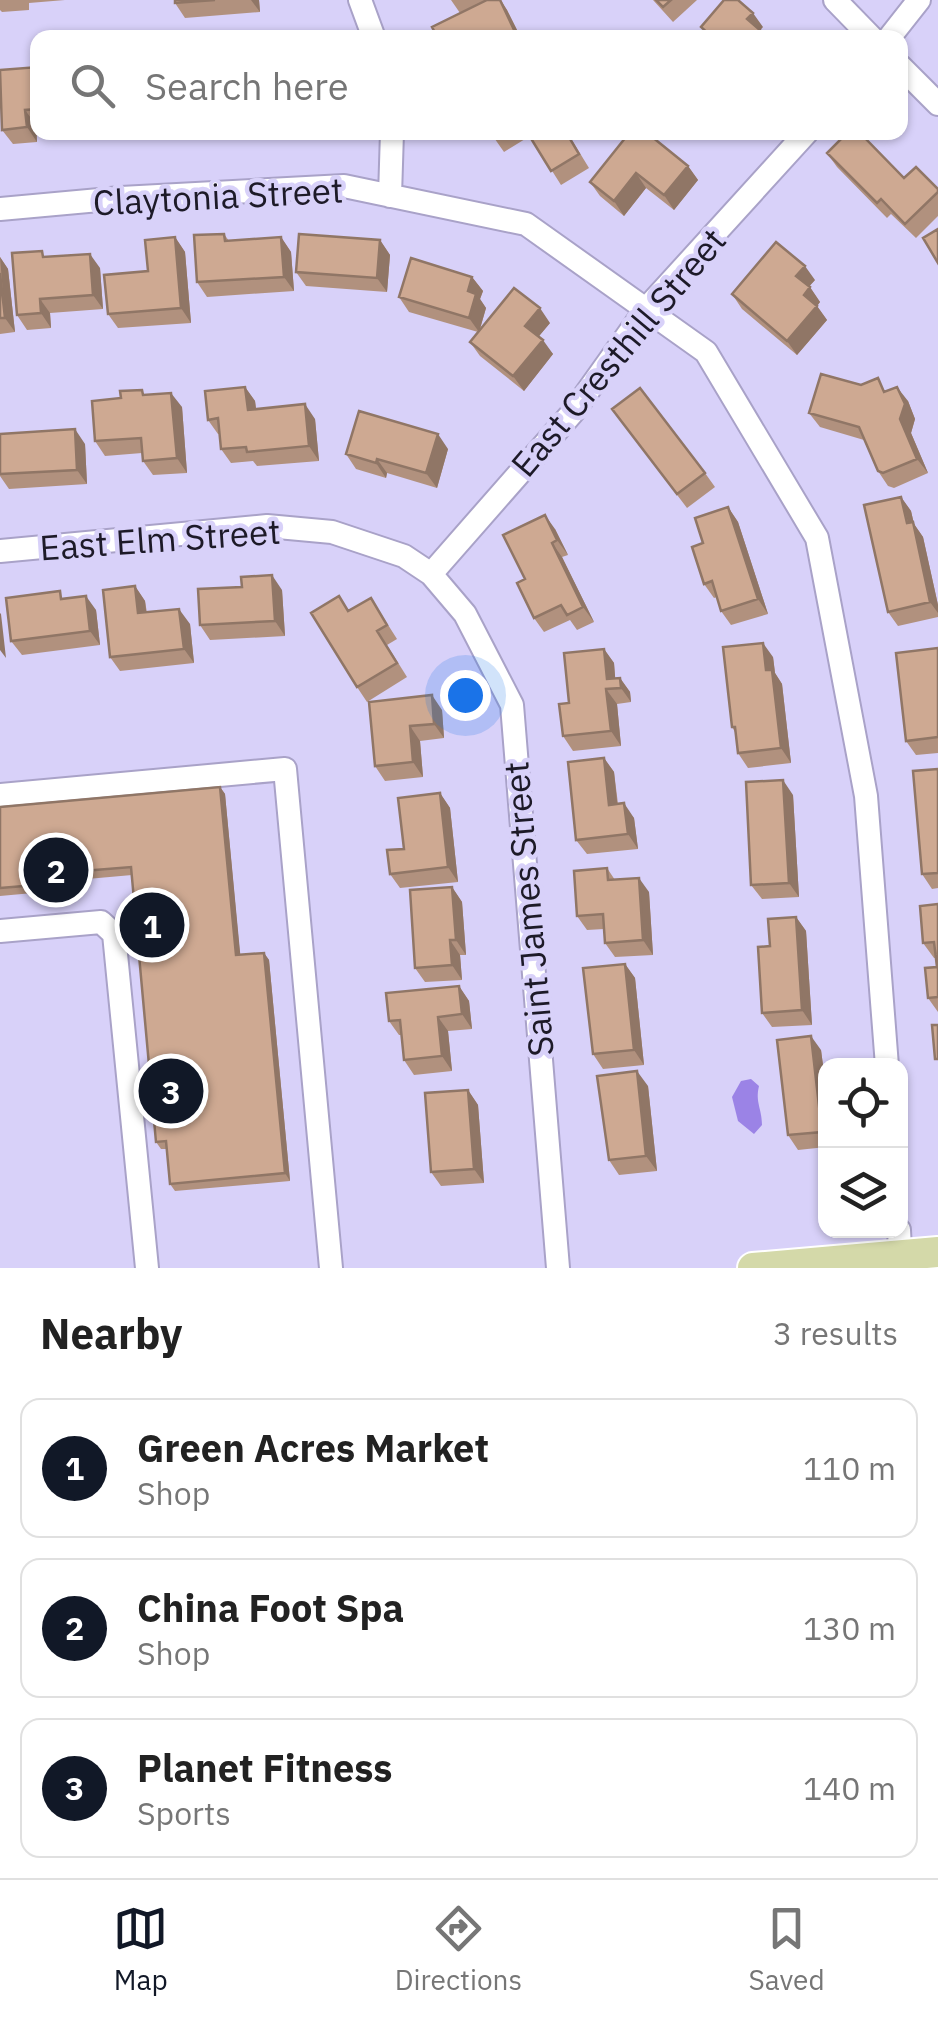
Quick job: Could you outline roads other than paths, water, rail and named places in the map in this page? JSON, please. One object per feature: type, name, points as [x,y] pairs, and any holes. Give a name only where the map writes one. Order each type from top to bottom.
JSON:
[{"type":"main road","points":[[753,1268],[900,1251],[938,1252]]},
{"type":"street","points":[[360,0],[371,30]]},
{"type":"street","points":[[835,0],[864,30]]},
{"type":"street","points":[[895,30],[919,0]]},
{"type":"street","points":[[908,74],[938,104]]},
{"type":"street","points":[[390,196],[392,140]]},
{"type":"street","name":"East Cresthill Street","points":[[431,574],[573,412],[647,308],[801,140]]},
{"type":"street","name":"Claytonia Street","points":[[0,209],[344,186],[526,224],[706,352],[817,538],[866,796],[885,1058]]},
{"type":"street","name":"East Elm Street","points":[[0,552],[267,526],[332,532],[370,542],[404,556],[431,574]]},
{"type":"street","name":"Saint James Street","points":[[431,574],[465,614],[512,704],[558,1268]]},
{"type":"street","points":[[0,795],[286,769],[331,1268]]},
{"type":"street","points":[[0,931],[100,922],[114,934],[147,1268]]},
{"type":"place","name":"China Foot Spa","points":[[56,870]]},
{"type":"place","name":"Green Acres Market","points":[[152,925]]},
{"type":"place","name":"Planet Fitness","points":[[171,1091]]}]
